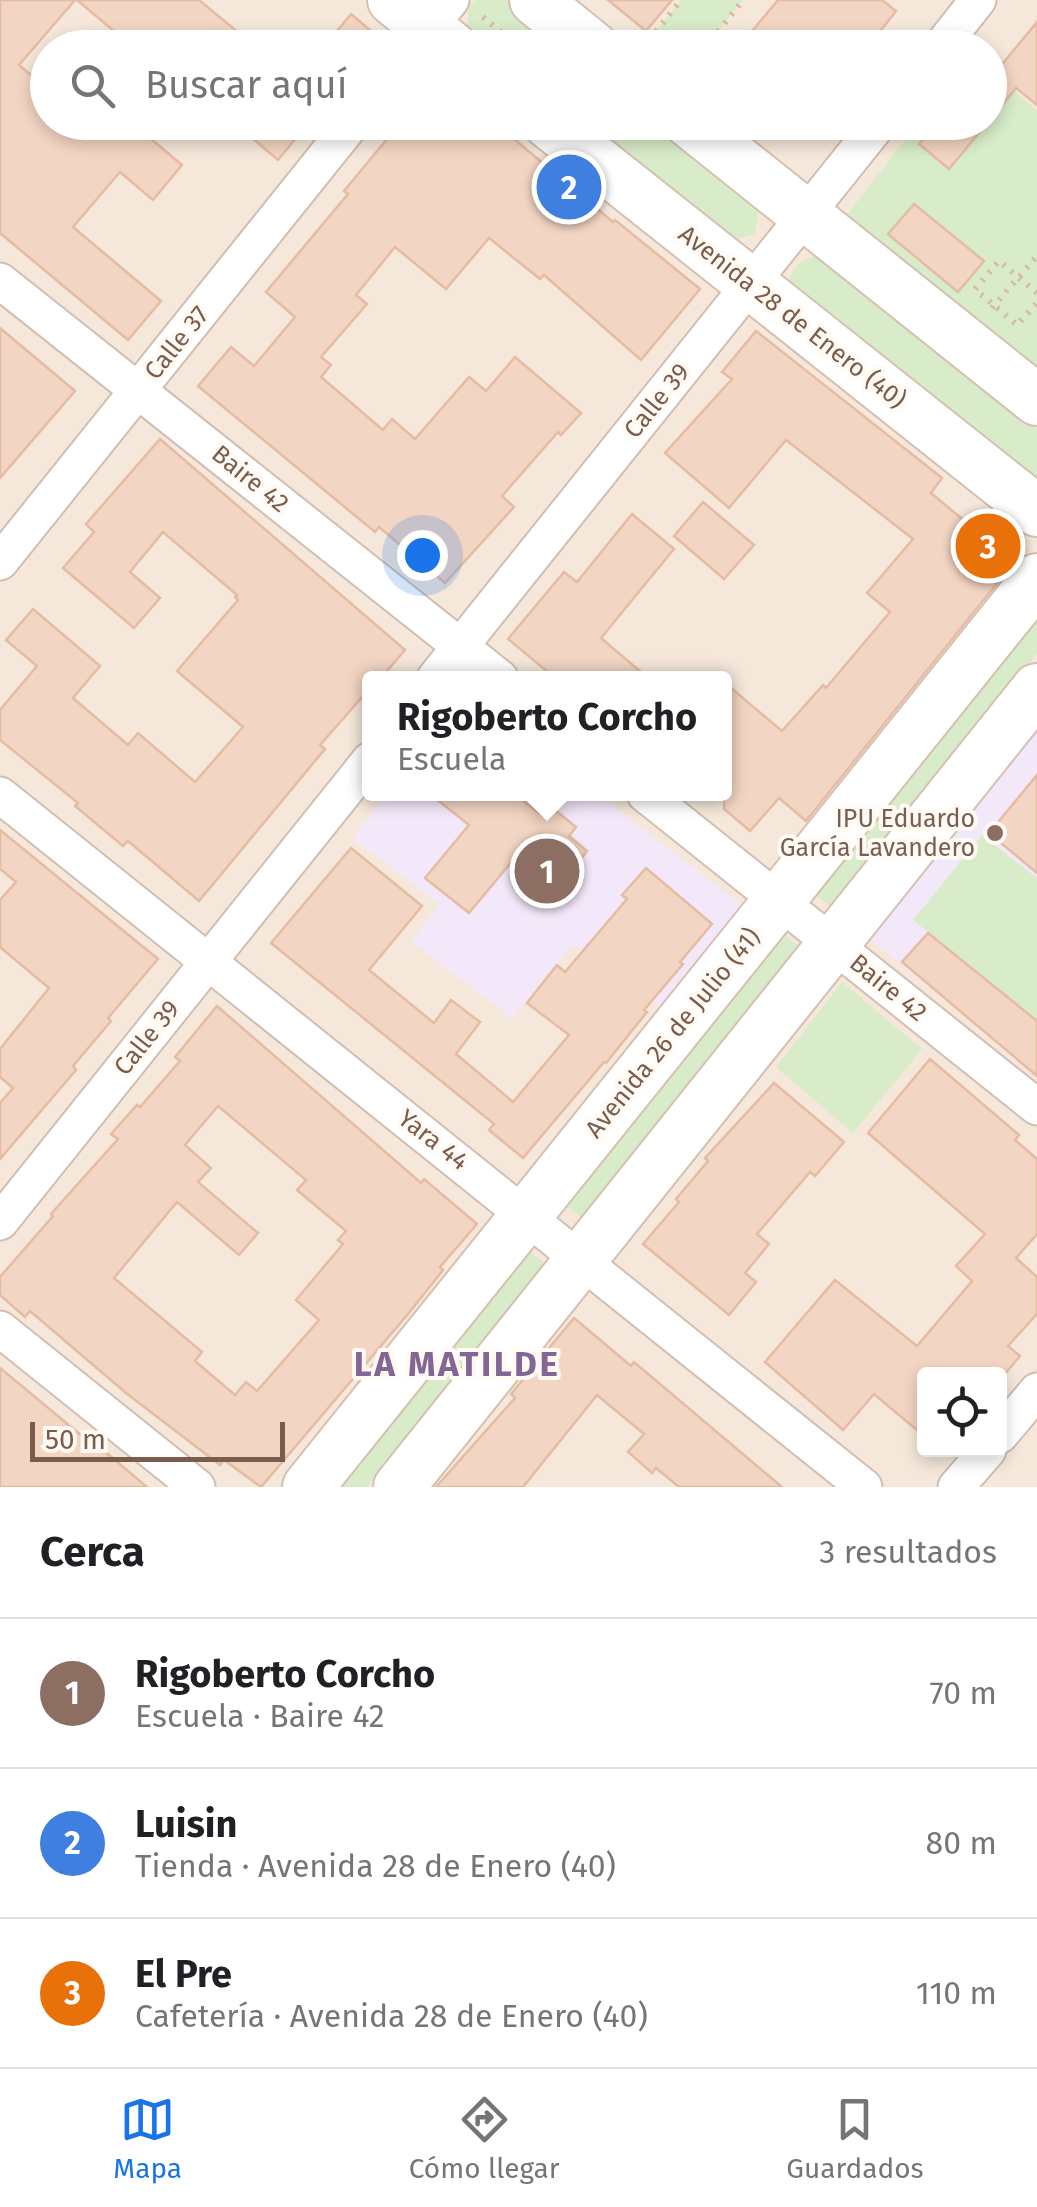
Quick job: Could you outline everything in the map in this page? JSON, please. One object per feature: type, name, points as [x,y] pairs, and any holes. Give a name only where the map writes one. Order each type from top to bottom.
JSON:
[{"type":"main road","points":[[535,0],[572,30]]},
{"type":"main road","name":"Avenida 28 de Enero (40)","points":[[570,140],[1037,511]]},
{"type":"main road","points":[[711,140],[1037,400]]},
{"type":"main road","name":"Avenida 26 de Julio (41)","points":[[308,1487],[1037,579]]},
{"type":"main road","points":[[399,1487],[1037,689]]},
{"type":"street","points":[[954,30],[978,0]]},
{"type":"street","name":"Calle 37","points":[[0,562],[339,140]]},
{"type":"street","name":"Calle 39","points":[[440,671],[866,140]]},
{"type":"street","name":"Baire 42","points":[[0,280],[491,671]]},
{"type":"street","name":"Calle 39","points":[[0,1222],[362,770]]},
{"type":"street","name":"Yara 44","points":[[0,796],[864,1487]]},
{"type":"street","name":"Baire 42","points":[[654,801],[1037,1107]]},
{"type":"street","points":[[0,1329],[197,1487]]},
{"type":"street","points":[[1007,1426],[1037,1390]]},
{"type":"street","points":[[956,1487],[982,1457]]},
{"type":"path","points":[[657,30],[681,0]]},
{"type":"path","points":[[719,30],[743,0]]},
{"type":"path","points":[[1037,293],[999,261],[975,290],[1017,326],[1037,302]]},
{"type":"shaded area","points":[[0,0],[1037,0],[1037,1487],[0,1487]]},
{"type":"shaded area","name":"IPU Eduardo García Lavandero","points":[[1037,728],[1037,1076],[868,937]]},
{"type":"shaded area","points":[[381,801],[606,801],[751,912],[668,1013],[573,944],[512,1018],[411,942],[439,904],[352,838]]},
{"type":"green space","points":[[477,0],[506,0],[544,30],[467,30],[469,5]]},
{"type":"green space","points":[[681,0],[743,0],[719,30],[657,30]]},
{"type":"green space","points":[[1007,85],[1037,110],[1037,371],[846,216],[905,140],[1007,140]]},
{"type":"green space","points":[[600,140],[679,140],[759,204],[755,234],[728,241]]},
{"type":"green space","points":[[818,256],[1037,429],[1037,489],[789,293],[795,268]]},
{"type":"green space","points":[[1037,604],[1037,654],[833,908],[813,893]]},
{"type":"green space","points":[[982,835],[1037,878],[1037,1021],[913,920]]},
{"type":"green space","points":[[780,931],[801,948],[585,1220],[563,1203]]},
{"type":"green space","points":[[842,982],[922,1049],[853,1133],[776,1067]]},
{"type":"green space","points":[[528,1249],[547,1266],[367,1487],[334,1487]]},
{"type":"building","points":[[0,0],[75,0],[49,30],[30,30],[30,52],[19,65],[30,74],[30,140],[152,140],[182,165],[153,200],[120,172],[73,227],[161,301],[128,340],[0,233]]},
{"type":"building","points":[[77,0],[199,0],[235,30],[113,30]]},
{"type":"building","points":[[608,0],[672,0],[645,30]]},
{"type":"building","points":[[778,0],[882,0],[896,11],[881,30],[753,30]]},
{"type":"building","points":[[351,14],[370,30],[338,30]]},
{"type":"building","points":[[1037,22],[1037,105],[1016,88],[1007,99],[1007,58]]},
{"type":"building","points":[[254,140],[294,140],[278,160]]},
{"type":"building","points":[[386,140],[515,140],[700,289],[641,360],[544,275],[540,279],[489,238],[446,289],[395,247],[356,295],[367,304],[321,357],[331,365],[321,377],[383,430],[392,419],[415,439],[469,377],[486,391],[515,357],[581,413],[561,435],[558,432],[502,496],[514,507],[445,583],[379,527],[375,532],[198,386],[231,347],[254,366],[295,317],[266,292],[348,194],[344,191]]},
{"type":"building","points":[[922,140],[973,140],[949,169],[919,144]]},
{"type":"building","points":[[914,204],[984,261],[958,292],[888,234]]},
{"type":"building","points":[[0,328],[75,391],[0,478]]},
{"type":"building","points":[[756,331],[942,478],[931,493],[1014,562],[806,821],[779,798],[750,831],[724,809],[724,801],[732,801],[732,689],[782,731],[823,685],[826,688],[890,612],[867,593],[913,539],[786,440],[729,508],[665,453],[732,379],[722,372]]},
{"type":"building","points":[[160,439],[405,650],[387,671],[362,671],[362,697],[320,745],[325,749],[199,901],[128,841],[123,846],[75,806],[78,803],[0,740],[0,710],[37,666],[6,640],[33,609],[100,666],[73,698],[128,745],[138,733],[195,782],[243,727],[177,671],[238,600],[237,595],[163,532],[130,572],[160,598],[134,628],[63,568],[94,532],[86,524]]},
{"type":"building","points":[[703,502],[754,545],[724,579],[674,536]]},
{"type":"building","points":[[632,514],[674,549],[601,638],[640,671],[547,671],[508,639],[564,572],[577,582]]},
{"type":"building","points":[[1037,775],[1037,873],[989,833]]},
{"type":"building","points":[[439,801],[523,801],[543,816],[550,806],[576,827],[569,836],[587,851],[554,893],[513,860],[469,913],[425,878],[469,825]]},
{"type":"building","points":[[0,830],[158,959],[108,1018],[111,1021],[73,1066],[76,1070],[0,1159],[0,1103],[13,1088],[0,1077],[0,1049],[49,988],[0,947],[0,900],[16,882],[0,869]]},
{"type":"building","points":[[351,848],[422,906],[369,970],[434,1023],[451,1000],[480,1022],[456,1054],[513,1102],[569,1035],[527,1003],[557,965],[565,972],[627,899],[622,895],[646,868],[712,924],[606,1063],[523,1158],[489,1130],[494,1124],[271,943]]},
{"type":"building","points":[[928,933],[1037,1021],[1037,1076],[902,962]]},
{"type":"building","points":[[217,1006],[421,1183],[424,1179],[477,1224],[440,1267],[443,1270],[408,1314],[261,1487],[224,1460],[220,1465],[126,1393],[30,1311],[25,1317],[0,1295],[0,1277],[118,1139],[111,1134],[180,1061],[175,1057]],"holes":[[[218,1106],[306,1180],[297,1190],[346,1231],[338,1240],[343,1244],[296,1300],[319,1320],[257,1391],[246,1382],[235,1395],[195,1361],[202,1352],[114,1278],[177,1202],[239,1255],[258,1233],[198,1182],[211,1168],[185,1145]]]},
{"type":"building","points":[[930,1059],[1019,1135],[1015,1140],[1037,1159],[1037,1234],[1016,1258],[1037,1277],[1037,1314],[1008,1346],[1020,1356],[1007,1372],[1007,1367],[917,1367],[917,1430],[874,1394],[843,1430],[765,1362],[835,1280],[917,1346],[972,1281],[956,1266],[985,1234],[868,1133]]},
{"type":"building","points":[[774,1083],[844,1142],[815,1176],[810,1172],[757,1234],[769,1244],[745,1273],[756,1282],[729,1315],[643,1244],[679,1202],[676,1199],[708,1161],[705,1158]]},
{"type":"building","points":[[574,1318],[631,1366],[634,1362],[782,1487],[679,1487],[656,1468],[652,1473],[628,1452],[644,1434],[597,1395],[523,1487],[436,1487],[515,1398],[511,1394]]},
{"type":"building","points":[[0,1368],[84,1434],[147,1487],[0,1487]]},
{"type":"place","name":"Luisin","points":[[569,187]]},
{"type":"place","name":"El Pre","points":[[988,546]]},
{"type":"place","name":"IPU Eduardo García Lavandero","points":[[995,833]]},
{"type":"place","name":"Rigoberto Corcho","points":[[547,871]]},
{"type":"district","name":"LA MATILDE","points":[[457,1364]]}]
